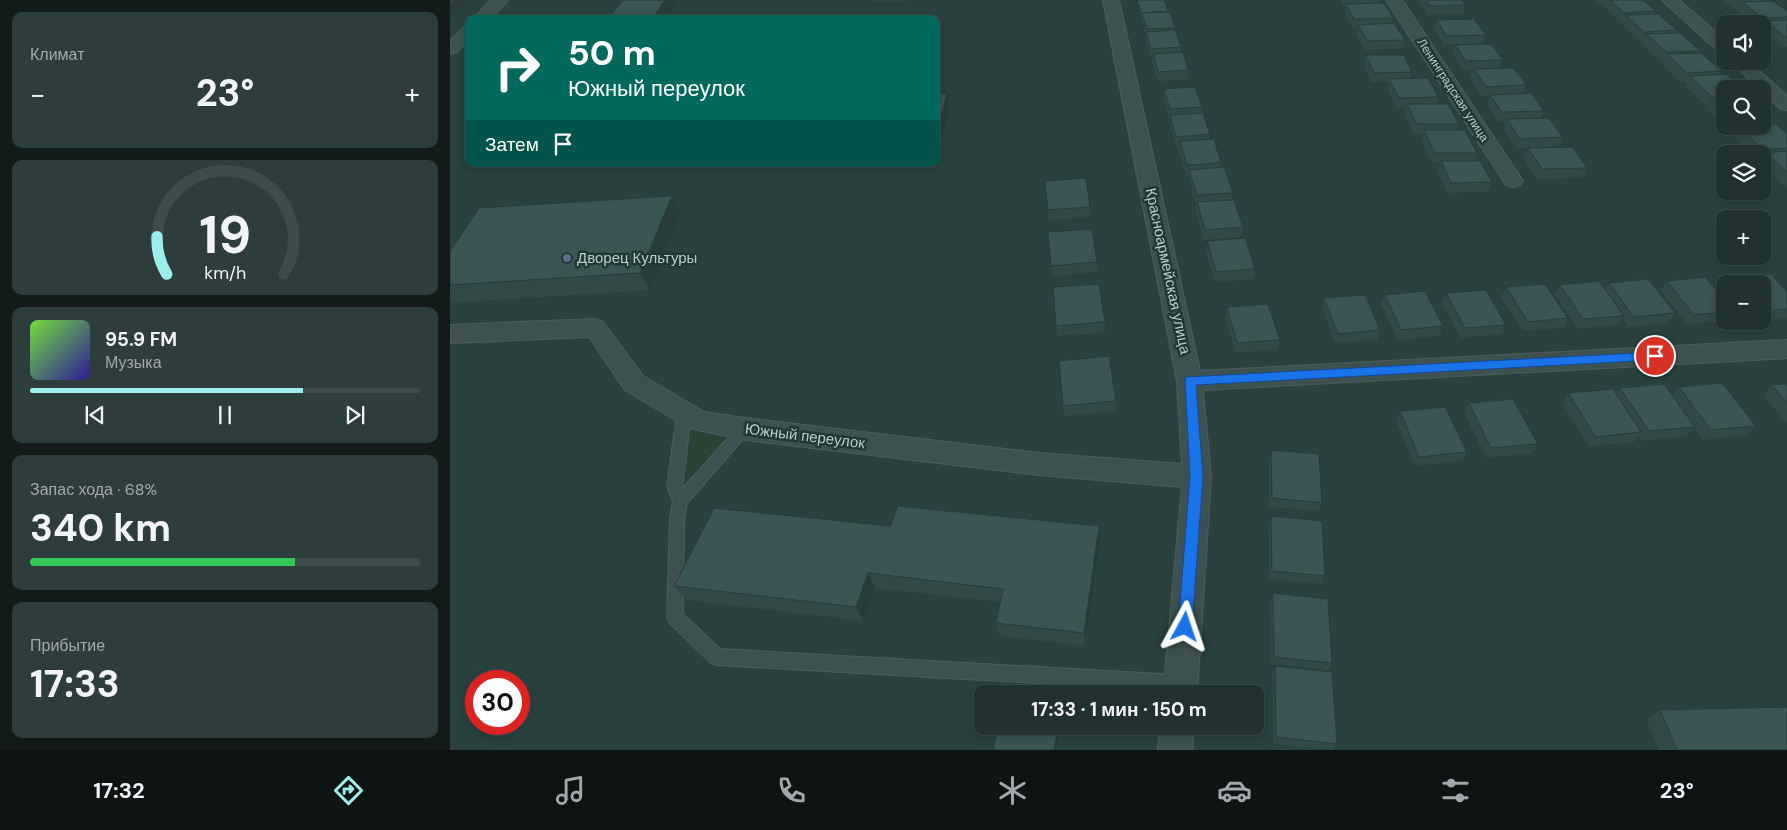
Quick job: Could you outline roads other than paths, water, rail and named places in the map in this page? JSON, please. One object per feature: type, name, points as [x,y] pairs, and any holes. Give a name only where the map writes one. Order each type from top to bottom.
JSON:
[{"type":"street","points":[[485,15],[500,0]]},
{"type":"street","name":"Красноармейская улица","points":[[1111,0],[1190,380],[1197,477],[1180,685]]},
{"type":"street","name":"Ленинградская улица","points":[[1394,0],[1513,181]]},
{"type":"street","points":[[1670,0],[1716,41]]},
{"type":"street","points":[[450,49],[465,35]]},
{"type":"street","points":[[1748,70],[1787,105]]},
{"type":"street","name":"Южный переулок","points":[[450,334],[595,328],[634,382],[698,420],[746,429],[1039,464],[1197,477]]},
{"type":"street","points":[[1190,380],[1787,348]]},
{"type":"street","points":[[1175,750],[1176,735]]},
{"type":"lane","points":[[684,412],[674,487],[680,501],[677,519],[675,617],[717,657],[1135,685]]},
{"type":"lane","points":[[680,501],[746,429]]},
{"type":"place","name":"Дворец Культуры","points":[[567,258]]}]
